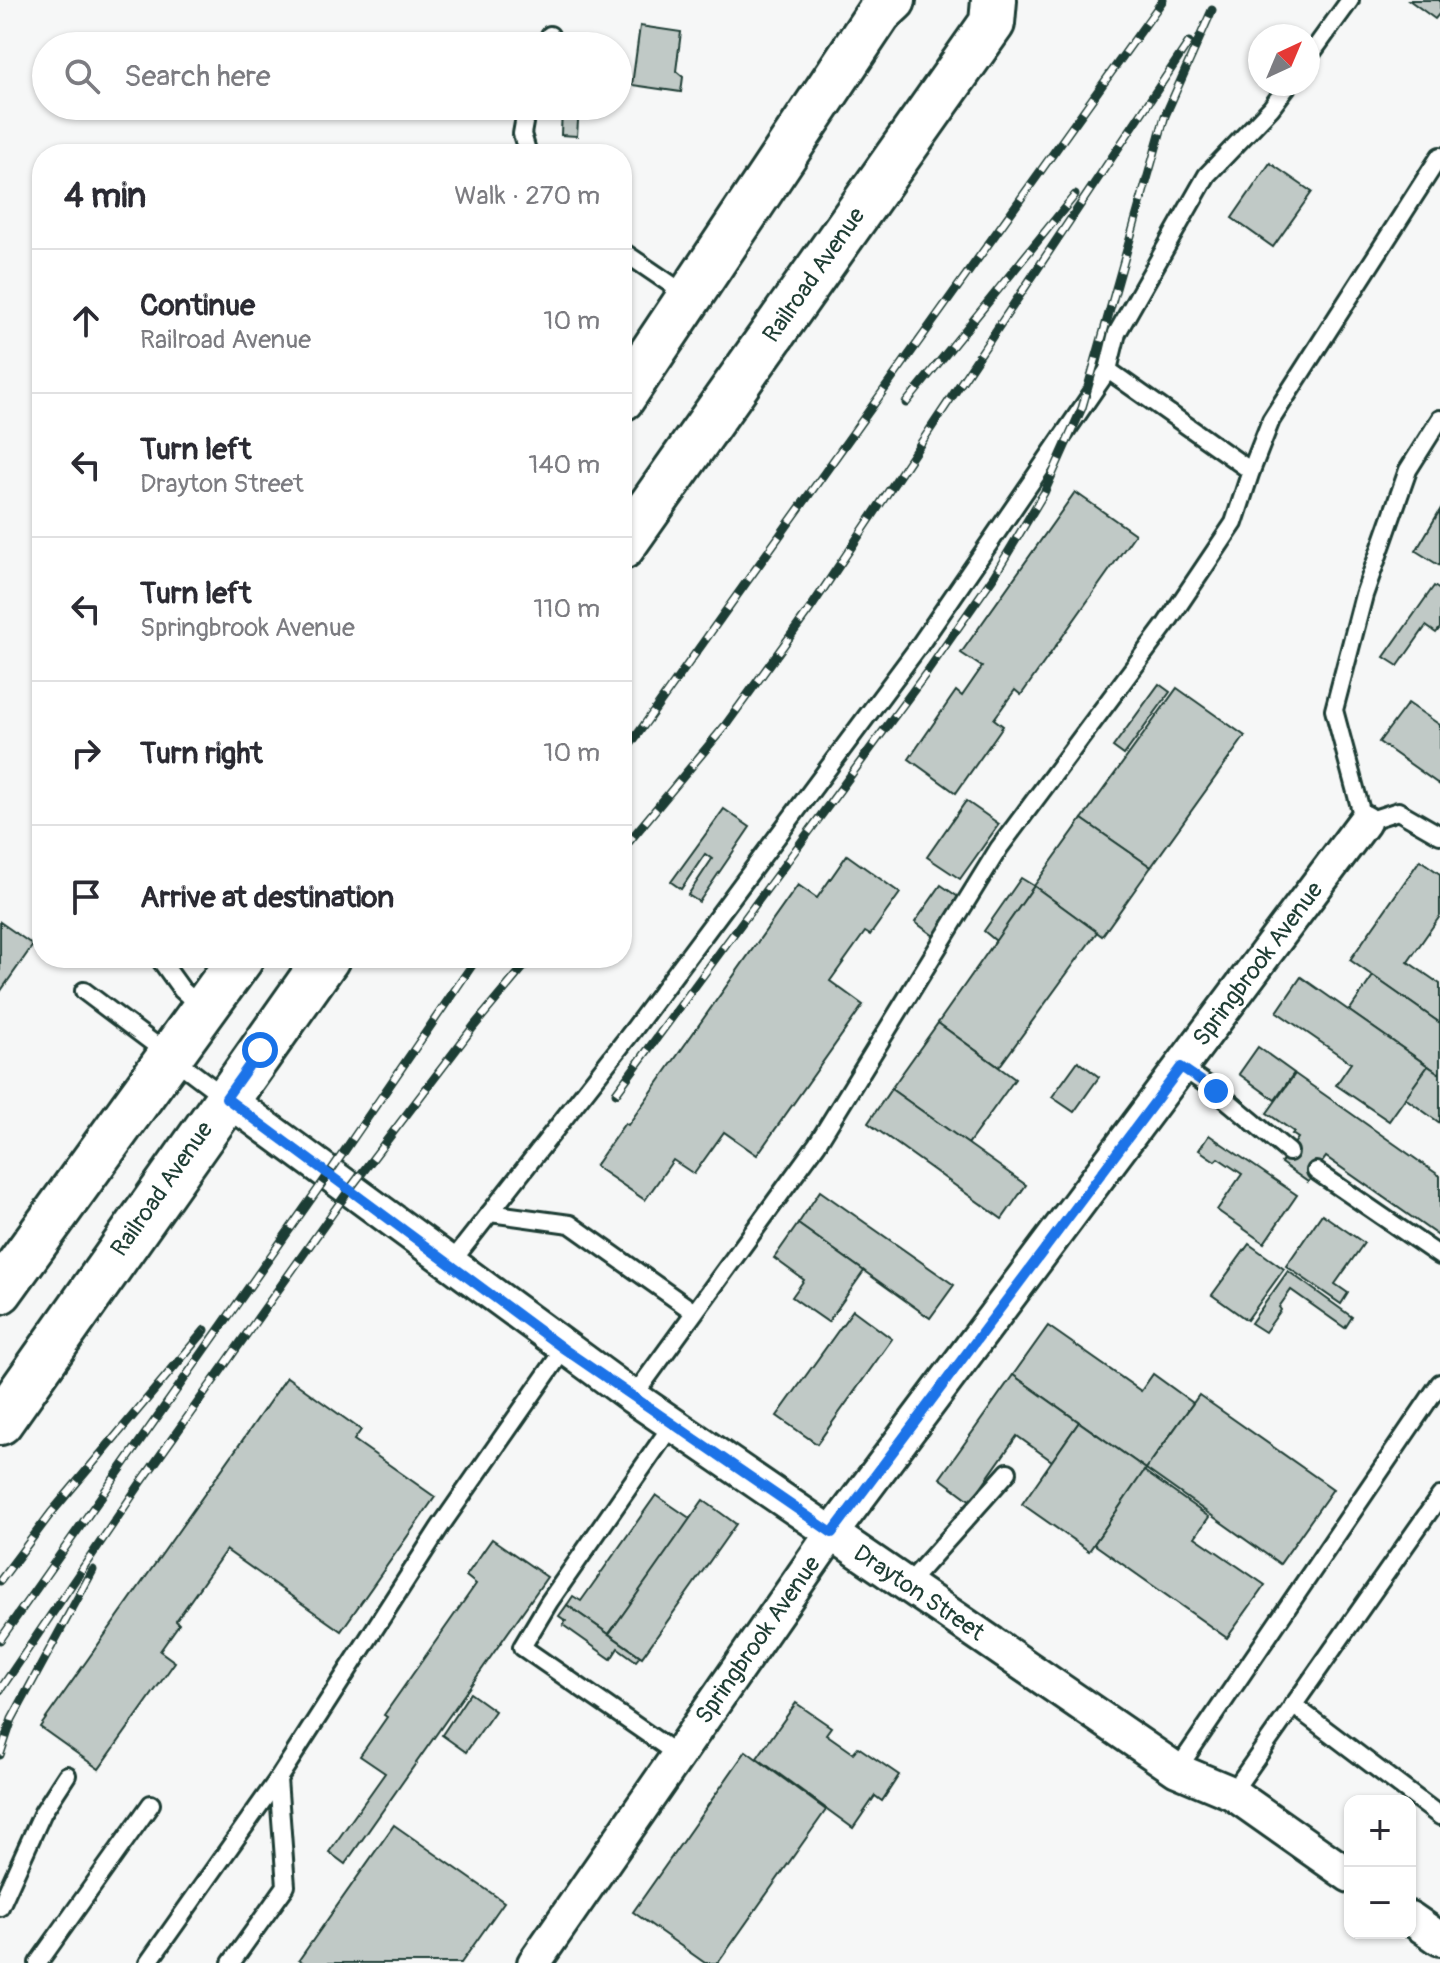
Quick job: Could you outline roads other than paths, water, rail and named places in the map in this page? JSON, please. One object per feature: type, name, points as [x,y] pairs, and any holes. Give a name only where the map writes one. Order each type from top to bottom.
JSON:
[{"type":"main road","points":[[632,377],[690,297],[879,13],[893,0]]},
{"type":"main road","name":"Railroad Avenue","points":[[632,532],[985,8]]},
{"type":"main road","points":[[0,1291],[234,968]]},
{"type":"main road","name":"Railroad Avenue","points":[[0,1422],[320,968]]},
{"type":"street","name":"Springbrook Avenue","points":[[534,1963],[832,1533],[1364,822]]},
{"type":"street","name":"Drayton Street","points":[[226,1098],[564,1349],[672,1425],[1177,1770],[1232,1793],[1344,1872]]},
{"type":"street","points":[[1416,1922],[1440,1939]]},
{"type":"lane","points":[[1320,41],[1350,0]]},
{"type":"lane","points":[[450,1264],[634,1029],[919,646],[1108,370],[1117,333],[1207,175],[1280,96]]},
{"type":"lane","points":[[524,120],[522,134],[525,144]]},
{"type":"lane","points":[[633,1397],[817,1144],[999,848],[1166,624],[1234,523],[1271,420],[1440,156]]},
{"type":"lane","points":[[632,258],[690,297]]},
{"type":"lane","points":[[1108,370],[1251,471]]},
{"type":"lane","points":[[1440,419],[1408,470],[1364,595],[1334,710],[1364,822],[1398,811],[1440,835]]},
{"type":"lane","points":[[166,968],[182,990],[203,1009]]},
{"type":"lane","points":[[84,991],[226,1098]]},
{"type":"lane","points":[[1181,1067],[1216,1091],[1289,1152]]},
{"type":"lane","points":[[1316,1171],[1440,1256]]},
{"type":"lane","points":[[490,1213],[570,1224],[694,1312]]},
{"type":"lane","points":[[148,1963],[278,1779],[440,1527],[564,1349]]},
{"type":"lane","points":[[1177,1770],[1440,1383]]},
{"type":"lane","points":[[672,1425],[549,1602],[522,1647],[678,1755]]},
{"type":"lane","points":[[907,1585],[1008,1472]]},
{"type":"lane","points":[[1232,1793],[1440,1496]]},
{"type":"lane","points":[[1293,1705],[1440,1816]]},
{"type":"lane","points":[[0,1907],[43,1812],[67,1775]]},
{"type":"lane","points":[[231,1963],[286,1886],[278,1779]]},
{"type":"lane","points":[[38,1963],[151,1804]]},
{"type":"railway","points":[[632,742],[1163,0]]},
{"type":"railway","points":[[616,1093],[927,672],[994,576],[1044,493],[1082,408],[1165,116],[1212,10]]},
{"type":"railway","points":[[632,838],[725,726],[810,609],[1189,42]]},
{"type":"railway","points":[[906,403],[1075,195]]},
{"type":"railway","points":[[0,1640],[470,968]]},
{"type":"railway","points":[[0,1690],[140,1484],[349,1190],[474,1026],[523,968]]},
{"type":"railway","points":[[0,1581],[51,1513],[205,1330]]},
{"type":"railway","points":[[0,1755],[12,1719],[93,1570]]}]
